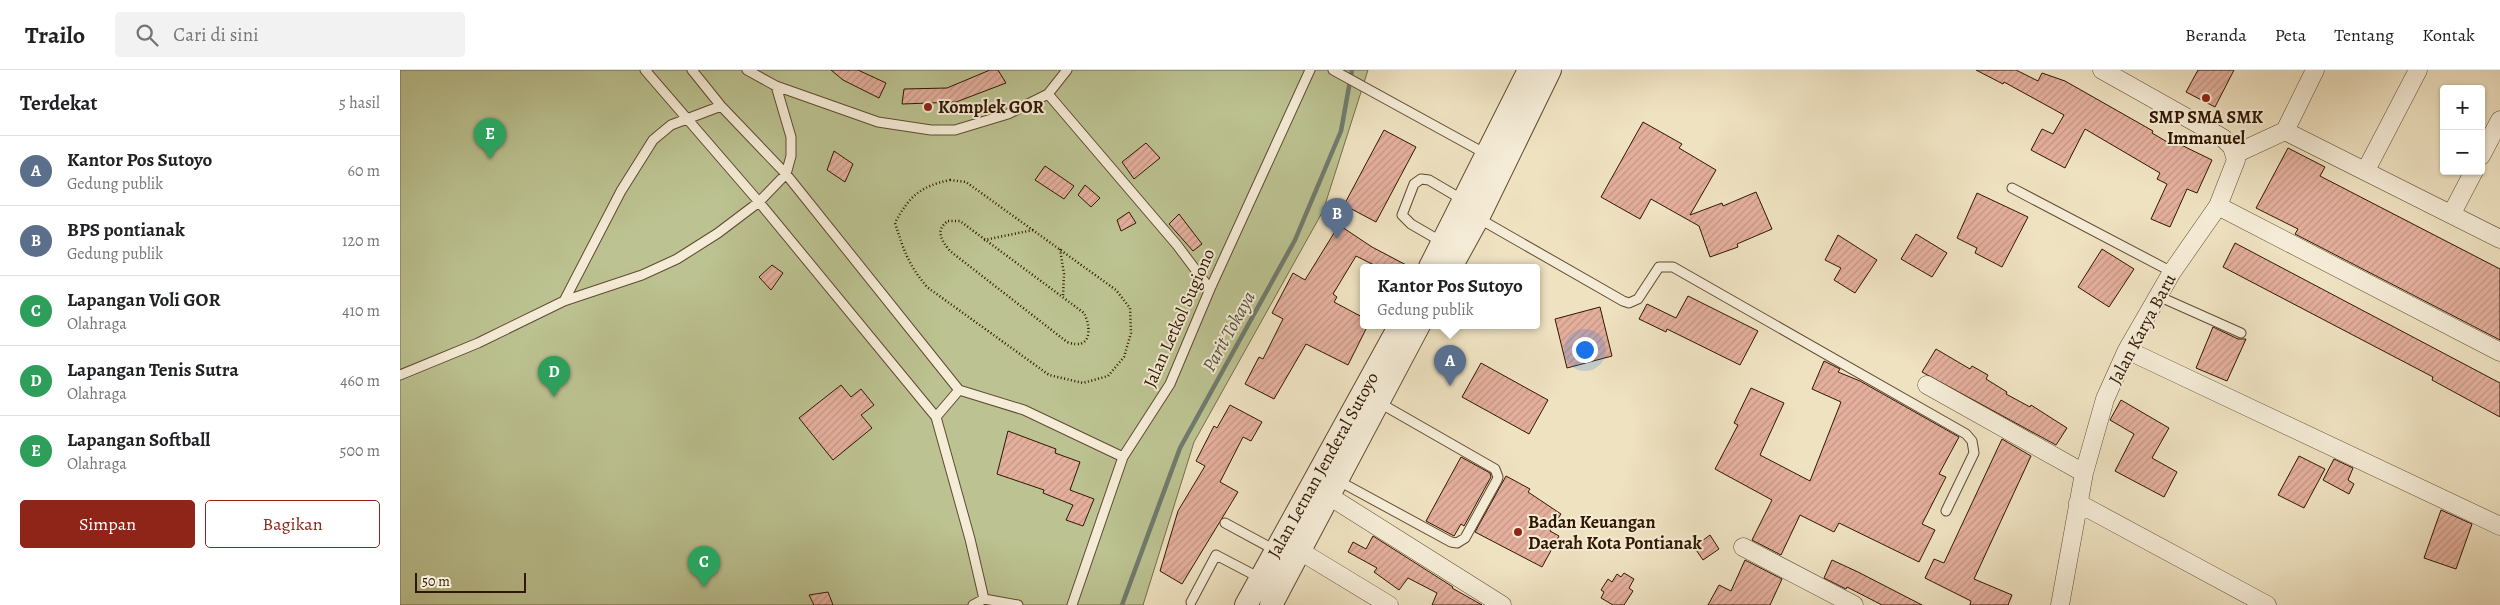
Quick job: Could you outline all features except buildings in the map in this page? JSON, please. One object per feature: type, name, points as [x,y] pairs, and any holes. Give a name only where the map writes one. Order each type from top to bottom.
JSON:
[{"type":"street","points":[[1431,264],[1463,200],[1534,70]]},
{"type":"street","points":[[1453,264],[1478,218],[1534,70]]},
{"type":"street","points":[[2102,70],[2224,138],[2235,154],[2285,131],[2315,70]]},
{"type":"street","points":[[2366,170],[2418,70]]},
{"type":"street","points":[[2485,148],[2500,120]]},
{"type":"street","points":[[2285,131],[2452,213],[2500,239]]},
{"type":"street","name":"Jalan Karya Baru","points":[[2060,605],[2084,473],[2104,399],[2127,350],[2172,272],[2218,206],[2234,167],[2235,154]]},
{"type":"street","points":[[2452,213],[2472,175]]},
{"type":"street","points":[[2218,206],[2500,352]]},
{"type":"street","name":"Jalan Letnan Jenderal Sutoyo","points":[[1246,605],[1398,329]]},
{"type":"street","name":"Jalan Letnan Jenderal Sutoyo","points":[[1271,605],[1417,329]]},
{"type":"street","points":[[2127,350],[2500,526]]},
{"type":"street","points":[[1927,385],[2084,473]]},
{"type":"street","points":[[1333,488],[1502,605]]},
{"type":"street","points":[[2078,503],[2267,605]]},
{"type":"street","points":[[1743,547],[1854,605]]},
{"type":"street","points":[[1300,551],[1389,605]]},
{"type":"lane","points":[[645,70],[759,202],[936,417],[970,539],[984,599]]},
{"type":"lane","points":[[692,70],[721,106],[786,174],[959,390],[1024,410],[1123,457]]},
{"type":"lane","points":[[747,70],[776,86],[878,122],[931,130],[955,130],[1008,114],[1048,94],[1067,70]]},
{"type":"lane","name":"Jalan Letkol Sugiono","points":[[1072,605],[1123,457],[1170,384],[1258,181],[1310,70]]},
{"type":"lane","points":[[1335,71],[1488,155]]},
{"type":"lane","points":[[400,375],[478,343],[564,301],[642,275],[677,259],[759,202],[786,174],[791,156],[791,137],[776,86]]},
{"type":"lane","points":[[1048,94],[1161,226],[1210,289]]},
{"type":"lane","points":[[564,301],[622,191],[653,140],[671,125],[721,106]]},
{"type":"lane","points":[[1442,242],[1411,224],[1402,215],[1414,184],[1421,179],[1429,180],[1463,200]]},
{"type":"lane","points":[[2012,188],[2172,272]]},
{"type":"lane","points":[[1478,218],[1623,302],[1629,303],[1638,299],[1659,267],[1673,267],[1966,434],[1972,441],[1974,453],[1946,511]]},
{"type":"lane","points":[[2158,296],[2241,334]]},
{"type":"lane","points":[[936,417],[959,390]]},
{"type":"lane","points":[[1333,488],[1457,543],[1465,538],[1498,480],[1495,469],[1378,402]]},
{"type":"lane","points":[[1225,522],[1275,550]]},
{"type":"lane","points":[[1191,602],[1216,555],[1260,578]]},
{"type":"lane","points":[[973,605],[984,599],[1018,605]]},
{"type":"path","points":[[950,180],[966,182],[1033,230],[1116,290],[1130,308],[1131,333],[1124,357],[1108,376],[1083,383],[1048,375],[927,287],[912,268],[895,223],[906,202],[932,184],[950,180]]},
{"type":"path","points":[[948,221],[960,221],[984,240],[1084,313],[1089,324],[1090,334],[1084,342],[1075,344],[1067,342],[950,251],[943,242],[940,232],[942,225],[948,221]]},
{"type":"path","points":[[984,240],[1033,230]]},
{"type":"path","points":[[1060,249],[1064,274],[1063,297]]},
{"type":"green space","points":[[400,70],[1368,70],[1323,211],[1194,442],[1143,605],[400,605]]},
{"type":"waterway","name":"Parit Tokaya","points":[[1122,605],[1180,448],[1295,240],[1341,131],[1352,70]]},
{"type":"place","name":"SMP SMA SMK Immanuel","points":[[2206,98]]},
{"type":"place","name":"Komplek GOR","points":[[928,107]]},
{"type":"place","name":"Lapangan Softball","points":[[490,159]]},
{"type":"place","name":"BPS pontianak","points":[[1337,239]]},
{"type":"place","name":"Kantor Pos Sutoyo","points":[[1450,386]]},
{"type":"place","name":"Lapangan Tenis Sutra","points":[[554,397]]},
{"type":"place","name":"Badan Keuangan Daerah Kota Pontianak","points":[[1518,532]]},
{"type":"place","name":"Lapangan Voli GOR","points":[[704,587]]}]
